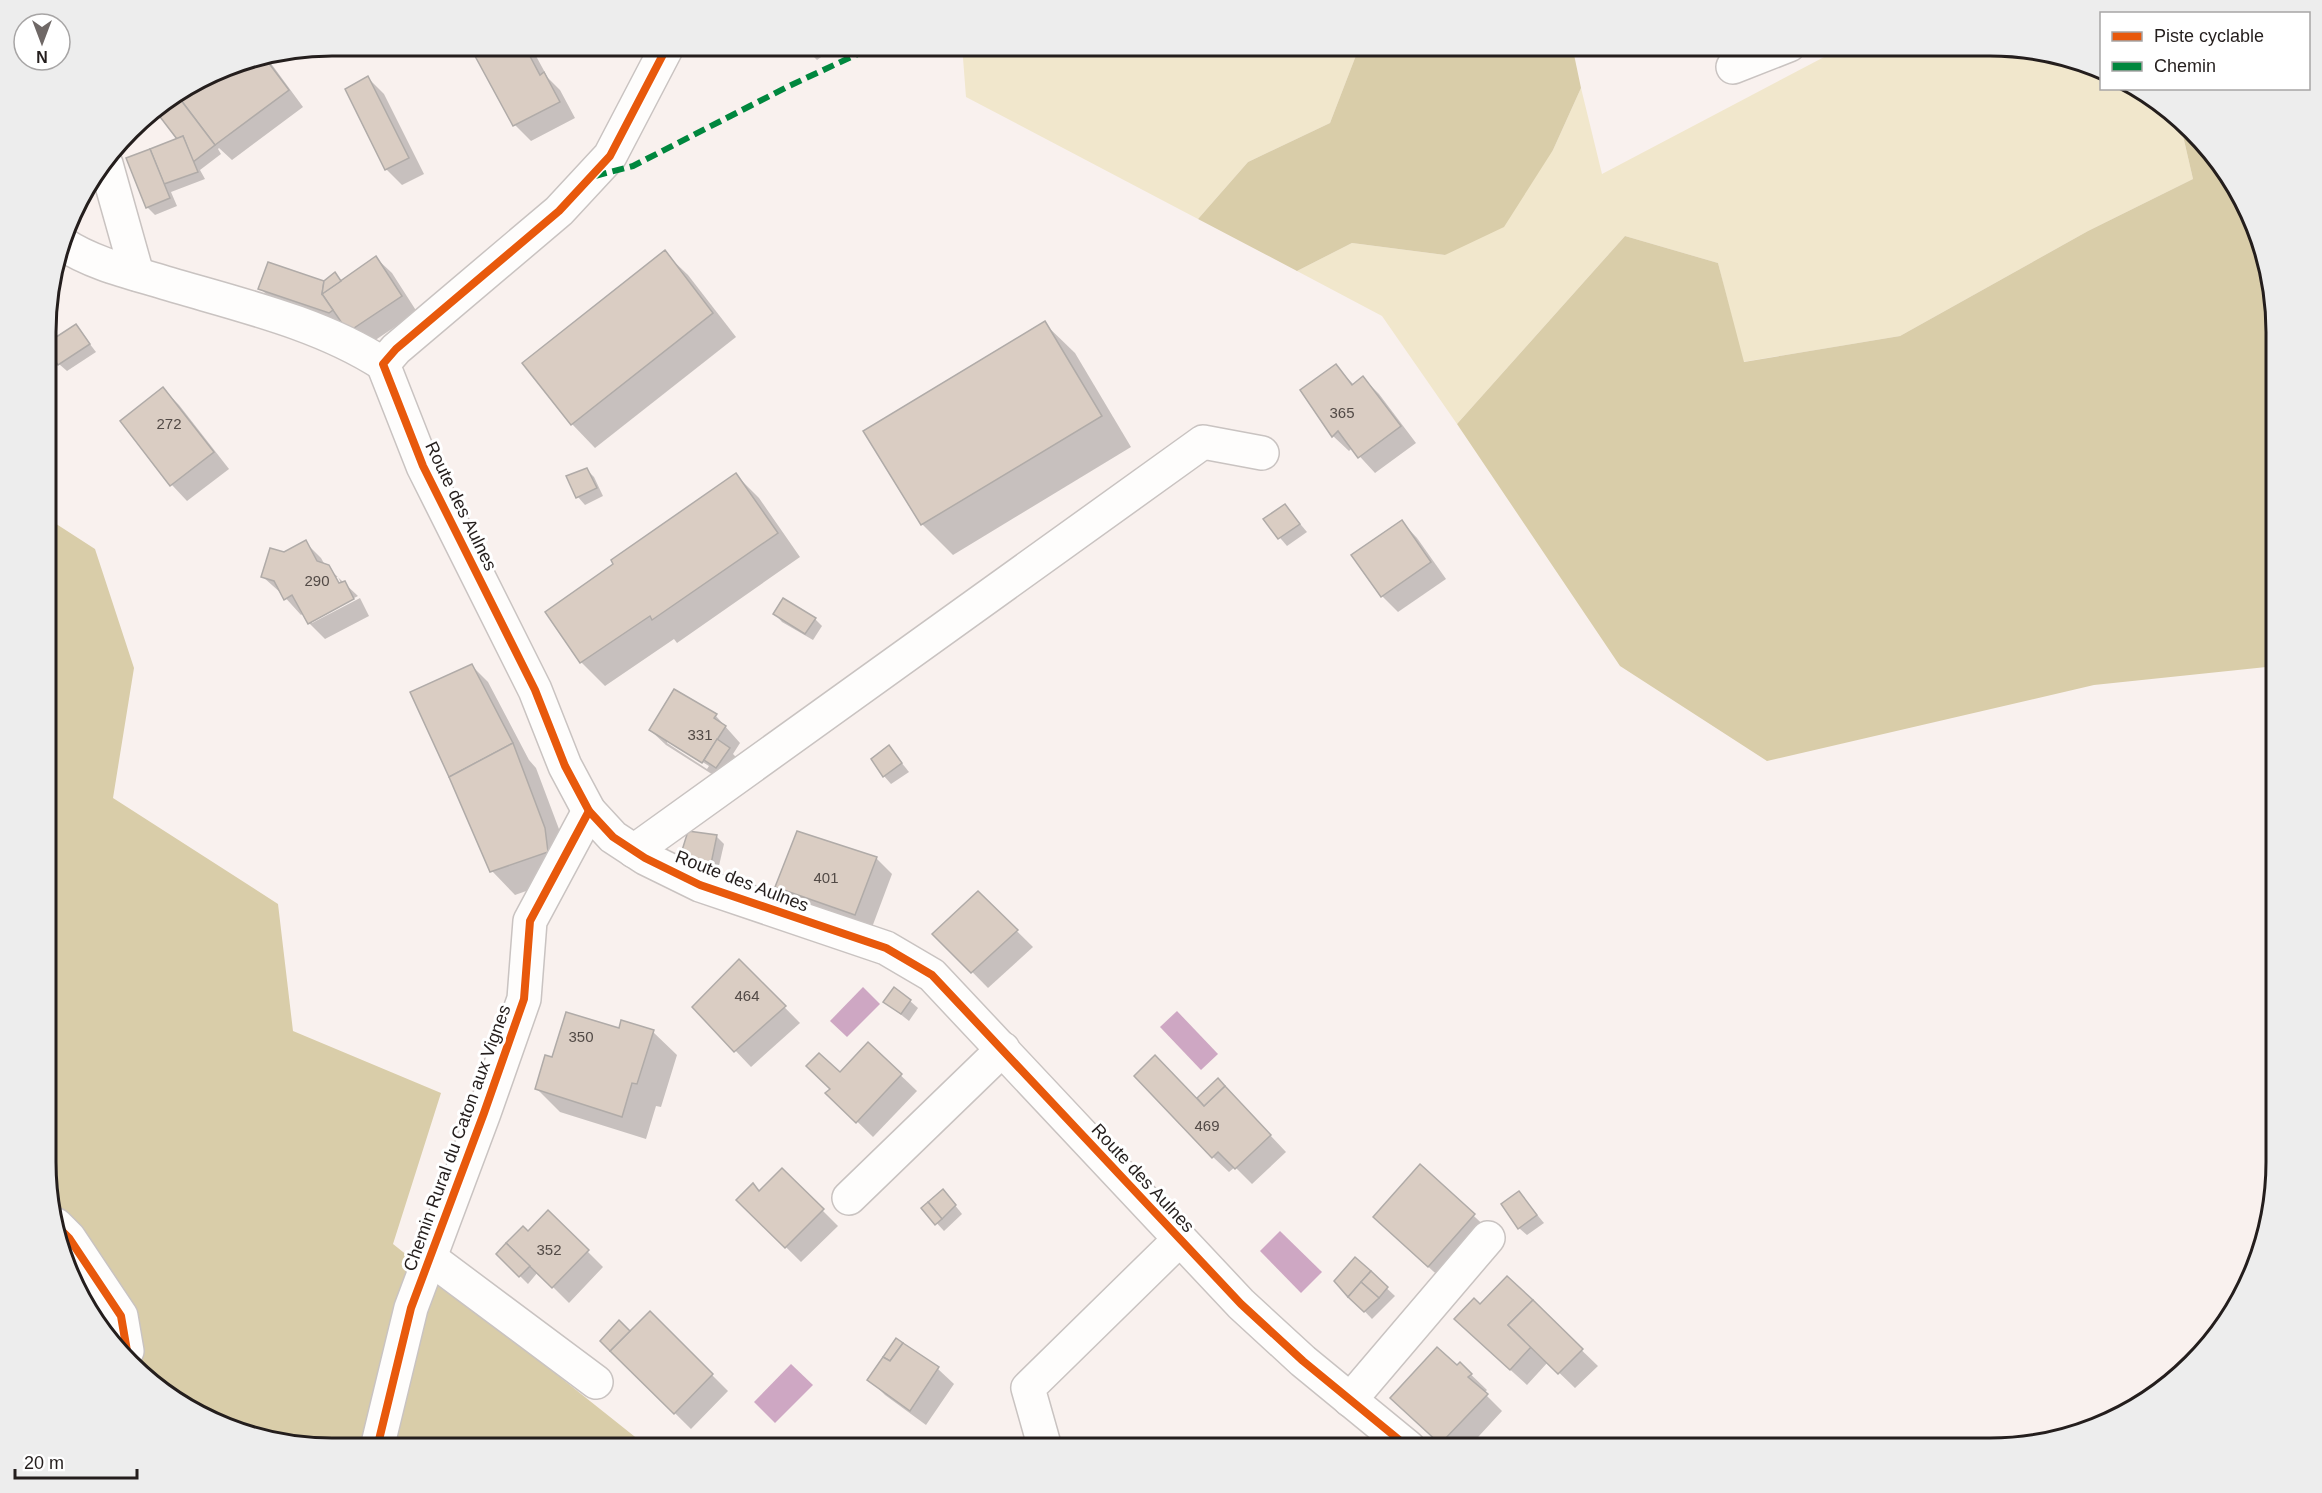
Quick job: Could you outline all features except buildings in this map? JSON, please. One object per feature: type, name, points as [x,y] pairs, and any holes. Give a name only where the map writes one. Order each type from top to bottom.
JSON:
[{"type":"street","points":[[69,247],[107,265],[311,328],[357,347],[382,364],[396,349],[560,211],[610,156],[662,56]]},
{"type":"street","points":[[1732,67],[1760,56]]},
{"type":"street","points":[[108,171],[137,274]]},
{"type":"street","name":"Route des Aulnes","points":[[382,364],[423,466],[535,690],[565,766],[588,811],[613,837],[634,851],[700,885],[886,948],[932,975],[1241,1304],[1397,1438]]},
{"type":"street","points":[[634,851],[1203,442],[1262,453]]},
{"type":"street","name":"Chemin Rural du Caton aux Vignes","points":[[379,1438],[411,1308],[524,999],[530,921],[588,811]]},
{"type":"street","points":[[849,1198],[1003,1049]]},
{"type":"street","points":[[65,1234],[121,1316],[126,1345]]},
{"type":"street","points":[[1350,1400],[1488,1238]]},
{"type":"street","points":[[1042,1438],[1028,1388],[1180,1239]]},
{"type":"street","points":[[430,1258],[596,1382]]},
{"type":"shaded area","points":[[963,56],[1356,56],[1330,123],[1248,162],[1198,219],[966,97]]},
{"type":"shaded area","points":[[1356,56],[1574,56],[1581,88],[1553,150],[1504,227],[1445,255],[1352,243],[1297,271],[1198,219],[1248,162],[1330,123]]},
{"type":"shaded area","points":[[1826,56],[2008,56],[2044,61],[2079,70],[2100,79],[2100,90],[2123,90],[2144,102],[2182,133],[2193,179],[2088,231],[1900,336],[1743,362],[1718,263],[1625,236],[1457,424],[1382,316],[1297,271],[1352,243],[1445,255],[1553,150],[1581,88],[1602,174]]},
{"type":"shaded area","points":[[2182,133],[2220,178],[2238,210],[2252,243],[2264,296],[2266,314],[2266,667],[2094,685],[1767,761],[1620,666],[1457,424],[1625,236],[1718,263],[1744,362],[1900,336],[2088,231],[2193,179]]},
{"type":"shaded area","points":[[56,524],[95,549],[134,668],[113,798],[278,904],[293,1031],[441,1093],[393,1244],[636,1438],[332,1438],[296,1435],[260,1428],[210,1409],[178,1391],[136,1357],[102,1315],[84,1283],[70,1250],[61,1215],[56,1179]]},
{"type":"shaded area","points":[[863,987],[880,1004],[847,1037],[830,1021]]},
{"type":"shaded area","points":[[1177,1011],[1218,1054],[1201,1070],[1160,1027]]},
{"type":"shaded area","points":[[1280,1231],[1322,1272],[1301,1293],[1260,1251]]},
{"type":"shaded area","points":[[791,1364],[813,1385],[775,1423],[754,1402]]},
{"type":"marked path","points":[[595,176],[633,166],[789,86],[853,56]]},
{"type":"cycle path","points":[[662,56],[610,156],[559,211],[396,349],[383,364],[423,466],[535,690],[565,766],[589,811],[613,837],[645,858],[700,885],[886,948],[932,975],[1241,1304],[1303,1361],[1397,1438]]},
{"type":"cycle path","points":[[379,1438],[411,1308],[524,999],[530,921],[589,811]]},
{"type":"cycle path","points":[[65,1234],[121,1316],[126,1345]]}]
